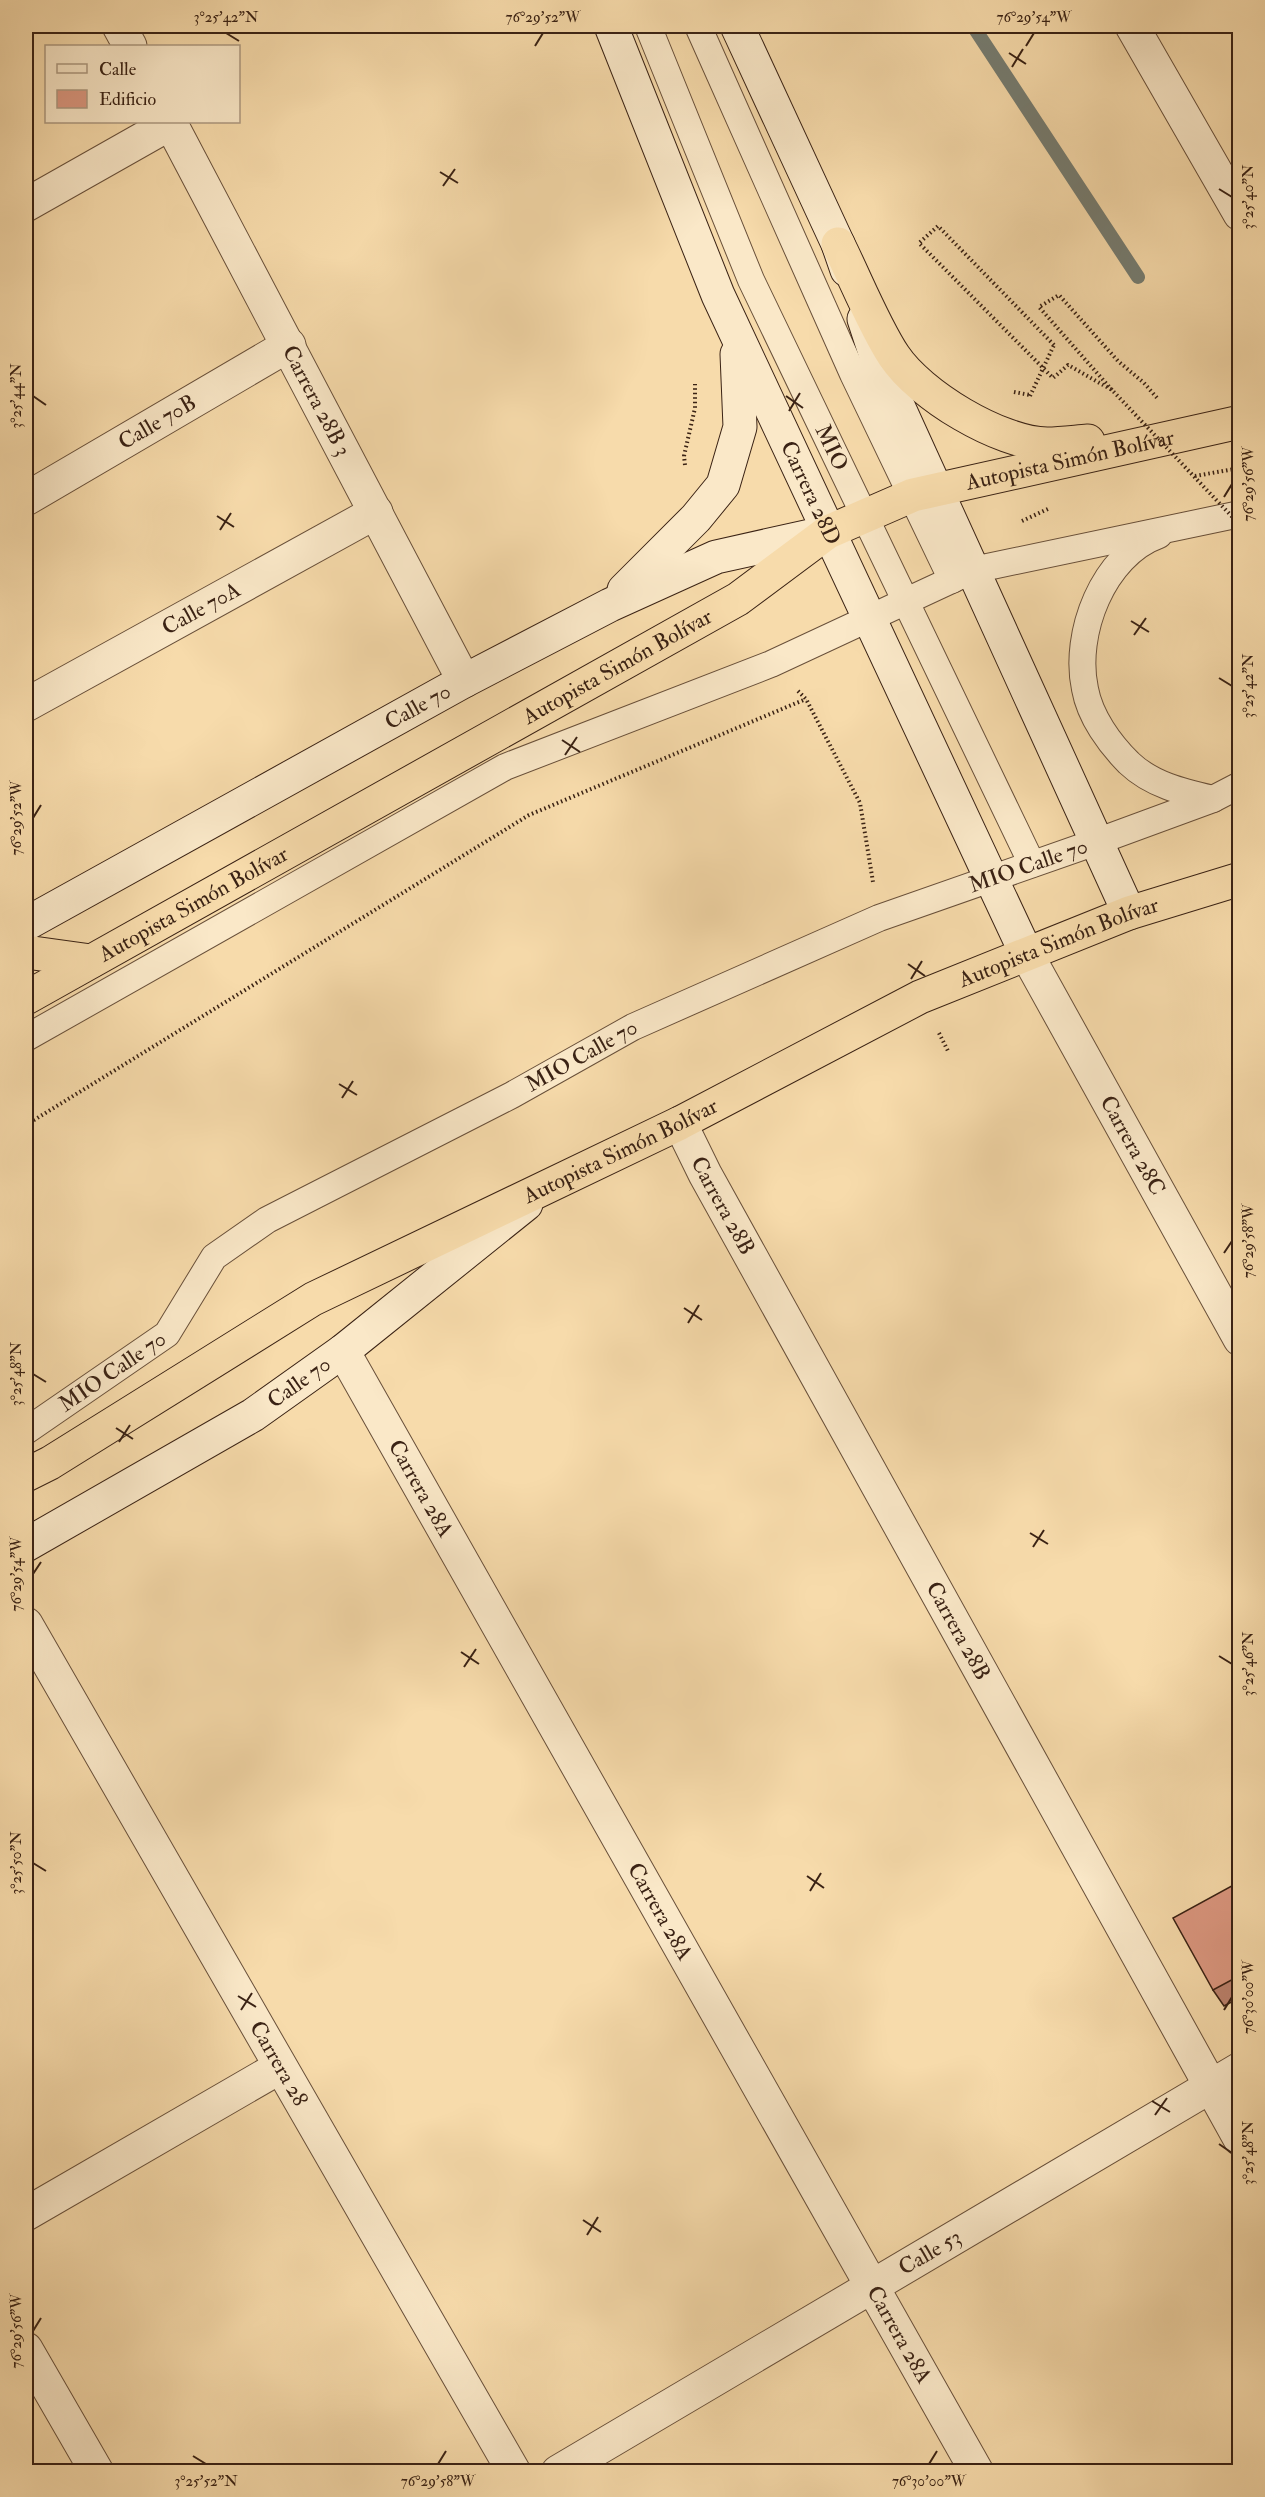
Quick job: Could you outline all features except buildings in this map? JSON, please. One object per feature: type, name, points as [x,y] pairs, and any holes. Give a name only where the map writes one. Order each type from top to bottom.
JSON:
[{"type":"highway","points":[[838,244],[894,357],[919,382],[947,404],[978,422],[1011,436],[1045,444],[1185,432]]},
{"type":"highway","name":"Autopista Simón Bolívar","points":[[26,998],[738,599],[828,532],[925,492],[1056,464],[1185,432],[1239,422]]},
{"type":"highway","name":"Autopista Simón Bolívar","points":[[26,1475],[50,1463],[313,1299],[680,1123],[920,997],[1129,913],[1239,879]]},
{"type":"highway","points":[[26,952],[91,961]]},
{"type":"street","points":[[119,26],[129,45]]},
{"type":"street","name":"Carrera 28D","points":[[611,26],[718,295],[989,879],[1026,953]]},
{"type":"street","points":[[737,26],[838,244],[925,492],[963,575],[1129,913]]},
{"type":"street","points":[[1132,26],[1239,214]]},
{"type":"street","points":[[26,205],[169,123]]},
{"type":"street","name":"Carrera 28B 3","points":[[172,123],[464,681]]},
{"type":"street","points":[[610,605],[696,518],[723,485],[740,427],[739,360],[718,295]]},
{"type":"street","name":"Calle 70B","points":[[26,499],[289,345]]},
{"type":"street","name":"Calle 70A","points":[[26,705],[376,512]]},
{"type":"street","name":"Calle 70","points":[[26,924],[464,681],[610,605],[716,557],[828,532]]},
{"type":"street","name":"Carrera 28C","points":[[1026,953],[1239,1339]]},
{"type":"street","name":"Carrera 28B","points":[[680,1123],[717,1196],[1239,2139]]},
{"type":"street","name":"Calle 70","points":[[26,1545],[253,1415],[343,1351],[549,1185]]},
{"type":"street","name":"Carrera 28A","points":[[343,1351],[874,2285],[977,2472]]},
{"type":"street","name":"Carrera 28","points":[[26,1624],[514,2472]]},
{"type":"street","points":[[26,2214],[280,2067]]},
{"type":"street","name":"Calle 53","points":[[558,2472],[1239,2069]]},
{"type":"street","points":[[26,2349],[97,2472]]},
{"type":"lane","name":"MIO","points":[[648,26],[751,280],[1032,864]]},
{"type":"lane","points":[[698,26],[803,257],[853,375],[925,492]]},
{"type":"lane","points":[[26,1038],[505,766],[771,664],[963,575],[1239,514]]},
{"type":"lane","points":[[1193,523],[1152,538],[1117,565],[1093,603],[1082,646],[1085,690],[1102,731],[1131,765],[1168,788],[1213,798],[1239,785]]},
{"type":"lane","name":"MIO Calle 70","points":[[26,1431],[167,1334],[214,1257],[267,1220],[512,1095],[633,1027],[879,918],[1096,842],[1213,798]]},
{"type":"path","points":[[1030,396],[1054,345],[938,226],[919,243],[1053,378],[1068,365],[1112,390]]},
{"type":"path","points":[[1185,432],[1144,383],[1118,361],[1059,295],[1039,307],[1112,390],[1239,525]]},
{"type":"path","points":[[684,456],[694,408],[695,378]]},
{"type":"path","points":[[771,664],[806,699],[860,803],[879,918]]},
{"type":"path","points":[[26,1125],[530,815],[806,699]]},
{"type":"path","points":[[920,997],[948,1051]]},
{"type":"waterway","points":[[973,26],[1138,277]]}]
